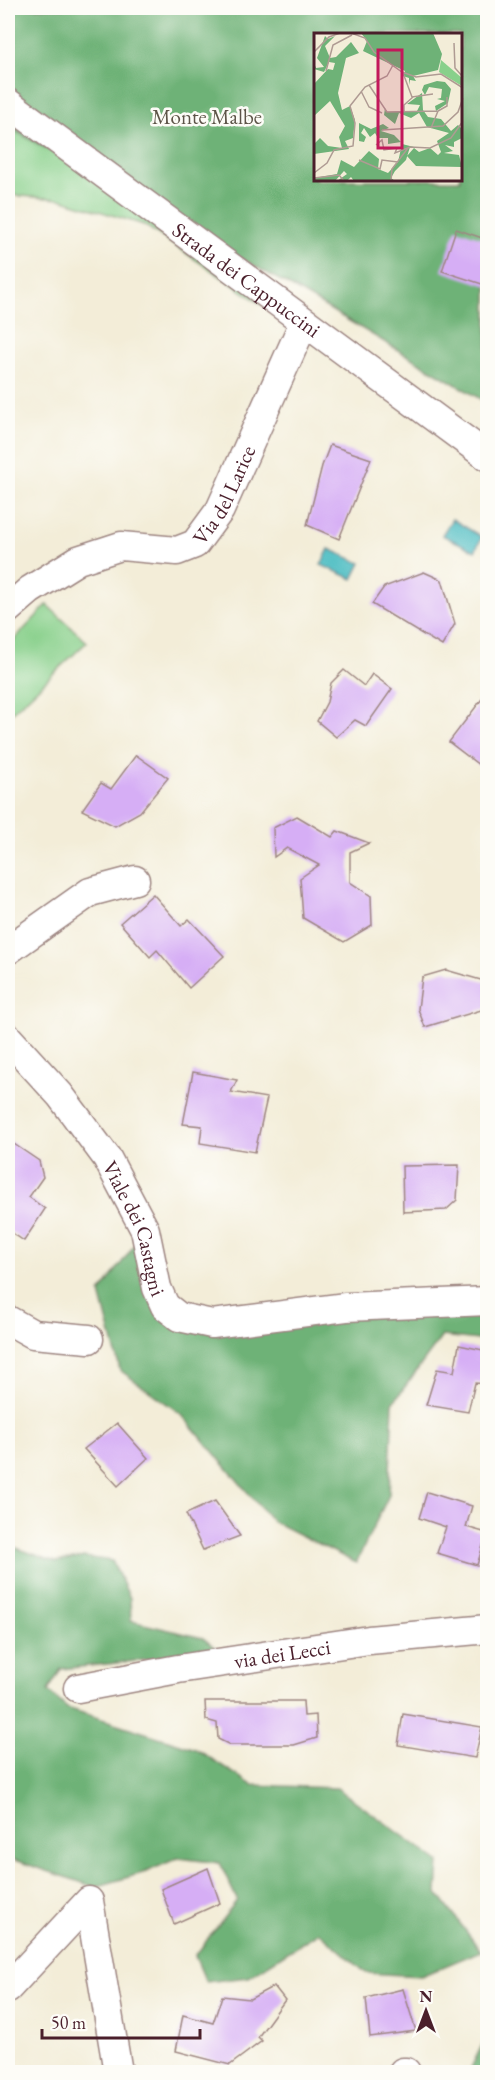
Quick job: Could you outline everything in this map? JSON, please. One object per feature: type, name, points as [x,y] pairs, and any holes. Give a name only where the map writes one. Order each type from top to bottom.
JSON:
[{"type":"street","name":"Strada dei Cappuccini","points":[[8,103],[304,322],[484,445]]},
{"type":"street","name":"Via del Larice","points":[[8,609],[30,590],[78,560],[121,546],[177,551],[195,544],[220,510],[304,322]]},
{"type":"street","points":[[8,950],[90,891],[135,880]]},
{"type":"street","name":"Viale dei Castagni","points":[[8,1038],[60,1095],[106,1158],[145,1230],[157,1287],[165,1306],[179,1317],[212,1324],[346,1307],[488,1301]]},
{"type":"street","points":[[8,1320],[33,1334],[89,1339]]},
{"type":"street","name":"via dei Lecci","points":[[78,1688],[178,1669],[369,1640],[488,1629]]},
{"type":"street","points":[[8,1988],[89,1900],[118,2073]]},
{"type":"green space","name":"Monte Malbe","points":[[8,8],[487,8],[487,403],[297,290],[8,127]]},
{"type":"green space","points":[[8,127],[151,207],[285,320],[144,225],[60,199],[8,195]]},
{"type":"green space","points":[[47,605],[87,642],[8,716],[8,646]]},
{"type":"green space","points":[[145,1230],[179,1317],[487,1301],[487,1341],[442,1336],[393,1403],[389,1495],[356,1563],[272,1521],[181,1414],[120,1370],[100,1293]]},
{"type":"green space","points":[[8,1545],[56,1562],[84,1557],[112,1561],[130,1598],[131,1621],[203,1638],[220,1652],[61,1669],[48,1691],[67,1708],[196,1749],[252,1785],[337,1788],[439,1862],[437,1893],[481,1951],[421,1976],[366,1973],[319,1932],[249,1977],[206,1982],[195,1956],[237,1900],[220,1863],[178,1858],[146,1872],[95,1887],[8,1858]]},
{"type":"green space","points":[[487,2035],[487,2072],[469,2072]]},
{"type":"water","points":[[452,519],[482,537],[475,551],[442,535]]},
{"type":"water","points":[[329,549],[361,563],[353,579],[321,565]]},
{"type":"building","points":[[456,229],[488,240],[488,286],[442,271]]},
{"type":"building","points":[[330,445],[371,459],[339,539],[307,525],[322,466]]},
{"type":"building","points":[[424,572],[442,580],[455,624],[442,646],[372,604],[384,587]]},
{"type":"building","points":[[344,670],[364,686],[372,674],[392,689],[366,726],[355,720],[336,737],[317,721],[327,702],[331,683]]},
{"type":"building","points":[[488,691],[488,772],[449,742]]},
{"type":"building","points":[[136,755],[168,778],[140,812],[115,826],[82,810],[101,783],[111,789]]},
{"type":"building","points":[[297,816],[332,837],[337,831],[369,843],[350,852],[350,882],[371,896],[372,925],[344,942],[303,918],[300,878],[319,865],[287,848],[274,857],[273,828]]},
{"type":"building","points":[[153,894],[181,926],[189,919],[224,956],[189,988],[157,950],[150,957],[120,923]]},
{"type":"building","points":[[446,970],[488,982],[488,1008],[425,1027],[418,1009],[422,977]]},
{"type":"building","points":[[193,1072],[237,1080],[231,1092],[267,1098],[255,1152],[200,1143],[202,1126],[183,1124]]},
{"type":"building","points":[[8,1140],[39,1161],[43,1177],[29,1197],[45,1209],[24,1241],[8,1230]]},
{"type":"building","points":[[459,1165],[457,1200],[446,1210],[403,1212],[402,1166]]},
{"type":"building","points":[[459,1345],[488,1351],[488,1384],[475,1383],[468,1412],[426,1405],[437,1369],[454,1372]]},
{"type":"building","points":[[117,1423],[148,1458],[118,1486],[84,1449]]},
{"type":"building","points":[[427,1492],[472,1506],[466,1527],[487,1533],[477,1565],[437,1553],[446,1527],[419,1518]]},
{"type":"building","points":[[215,1501],[240,1536],[203,1550],[186,1514]]},
{"type":"building","points":[[205,1701],[303,1701],[304,1716],[316,1715],[317,1738],[294,1745],[230,1745],[218,1739],[217,1723],[206,1720]]},
{"type":"building","points":[[403,1714],[482,1727],[475,1758],[398,1745]]},
{"type":"building","points":[[208,1868],[220,1903],[174,1924],[161,1889]]},
{"type":"building","points":[[274,1986],[285,2000],[258,2037],[262,2041],[230,2065],[176,2051],[183,2015],[213,2023],[222,1996],[250,1999]]},
{"type":"building","points":[[403,1989],[416,2031],[370,2037],[366,1998]]}]
